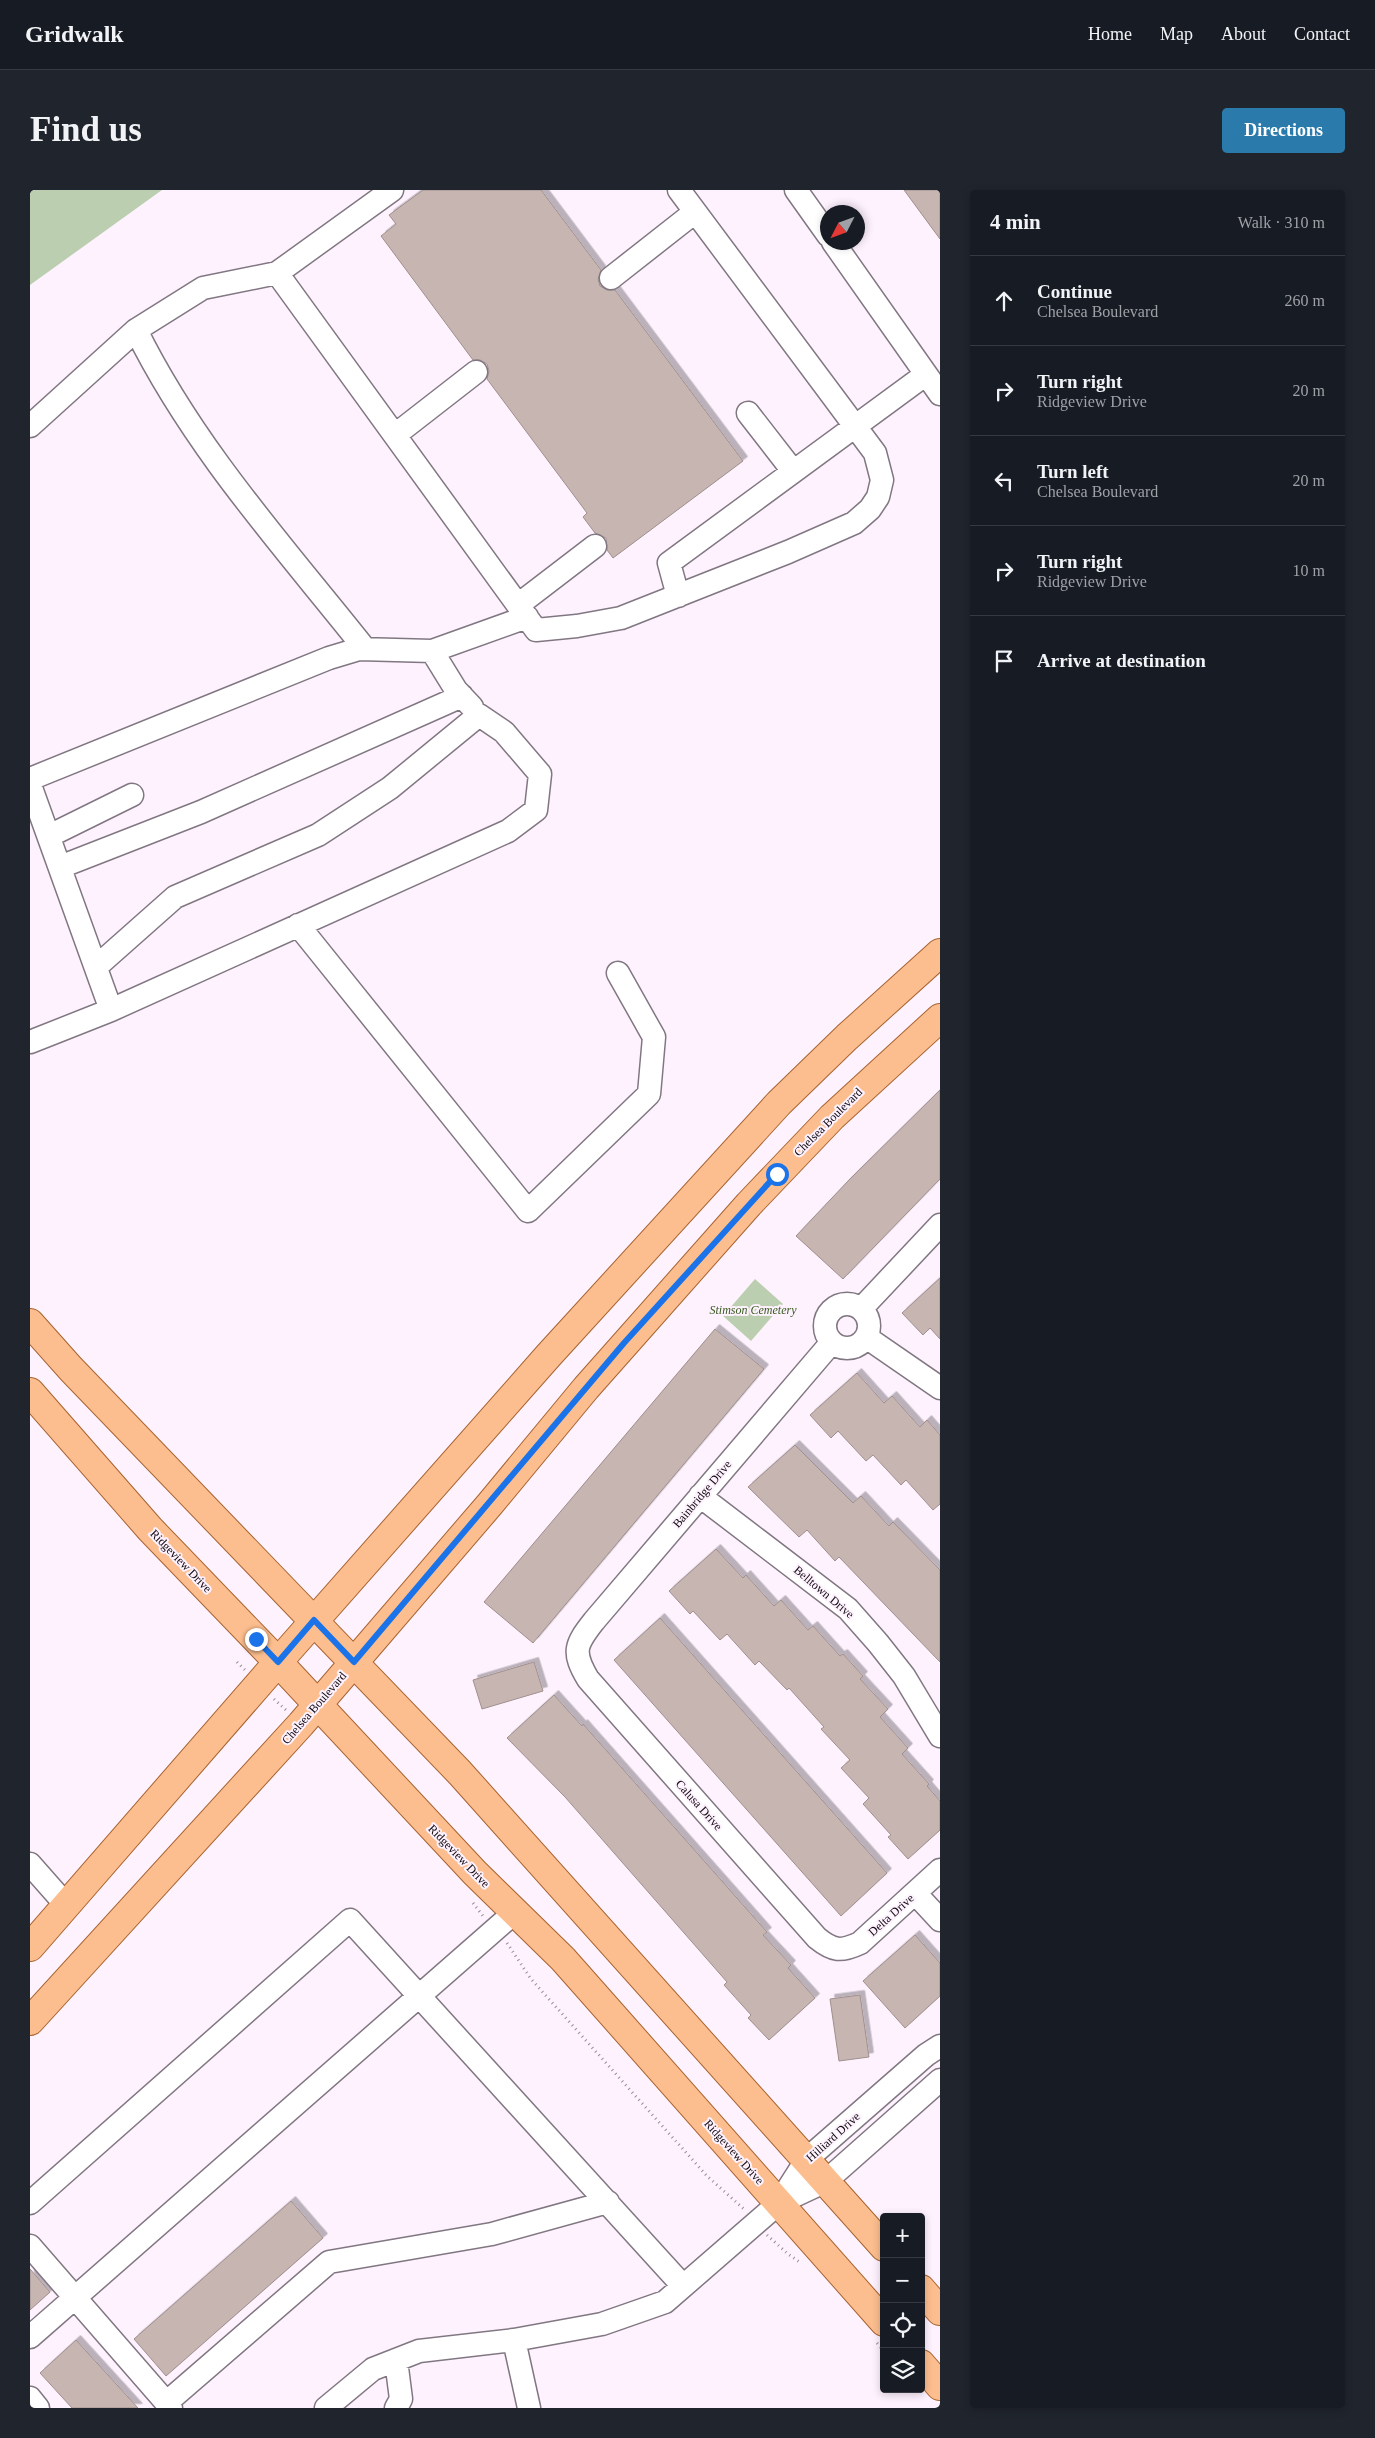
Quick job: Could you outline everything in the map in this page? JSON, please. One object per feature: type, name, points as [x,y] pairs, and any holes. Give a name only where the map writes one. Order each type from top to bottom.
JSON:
[{"type":"main road","points":[[30,1948],[314,1620],[548,1356],[779,1103],[847,1037],[940,954]]},
{"type":"main road","name":"Chelsea Boulevard","points":[[30,2021],[309,1714],[586,1388],[749,1204],[832,1117],[940,1018]]},
{"type":"main road","points":[[30,1324],[71,1369],[460,1772],[880,2242]]},
{"type":"main road","name":"Ridgeview Drive","points":[[30,1392],[150,1529],[278,1662],[309,1714],[475,1873],[505,1921],[563,1959],[779,2203],[877,2329]]},
{"type":"main road","points":[[925,2294],[940,2311]]},
{"type":"main road","points":[[925,2369],[940,2386]]},
{"type":"street","points":[[30,426],[136,330],[203,288],[277,273],[392,190]]},
{"type":"street","points":[[277,273],[536,630],[577,626],[621,618],[854,523],[870,509],[878,497],[882,480],[875,453],[679,190]]},
{"type":"street","points":[[796,190],[820,224]]},
{"type":"street","points":[[611,278],[695,212]]},
{"type":"street","points":[[839,250],[940,394]]},
{"type":"street","points":[[136,330],[156,372],[216,461],[364,649]]},
{"type":"street","points":[[395,435],[476,372]]},
{"type":"street","points":[[678,596],[669,563],[925,374]]},
{"type":"street","points":[[748,413],[793,471]]},
{"type":"street","points":[[30,779],[328,658],[364,649],[432,651],[522,611],[595,546]]},
{"type":"street","points":[[30,1042],[111,1010],[508,831],[536,810],[540,774],[504,732],[479,715],[462,696],[432,651]]},
{"type":"street","points":[[60,867],[201,812],[462,696]]},
{"type":"street","points":[[96,967],[175,897],[318,835],[390,788],[479,715]]},
{"type":"street","points":[[30,785],[111,1010]]},
{"type":"street","points":[[49,836],[132,796]]},
{"type":"street","points":[[298,925],[528,1211],[648,1094],[654,1037],[618,973]]},
{"type":"street","points":[[862,1309],[940,1225]]},
{"type":"street","points":[[845,1304],[862,1309],[868,1318],[869,1326],[866,1337],[859,1345],[853,1347],[838,1346],[832,1342],[828,1336],[825,1322],[832,1309],[845,1304]]},
{"type":"street","points":[[866,1337],[940,1388]]},
{"type":"street","name":"Bainbridge Drive","points":[[576,1650],[582,1635],[832,1342]]},
{"type":"street","name":"Belltown Drive","points":[[700,1496],[848,1609],[904,1676],[940,1736]]},
{"type":"street","name":"Calusa Drive","points":[[576,1650],[579,1664],[588,1679],[817,1938],[836,1950]]},
{"type":"street","points":[[30,1864],[68,1906]]},
{"type":"street","name":"Delta Drive","points":[[836,1950],[847,1949],[860,1943],[940,1870]]},
{"type":"street","points":[[915,1893],[940,1920]]},
{"type":"street","points":[[30,2202],[350,1920],[683,2286]]},
{"type":"street","points":[[30,2337],[505,1921]]},
{"type":"street","name":"Hilliard Drive","points":[[779,2203],[807,2159],[926,2055],[940,2046]]},
{"type":"street","points":[[326,2408],[373,2369],[419,2351],[514,2340],[602,2324],[666,2302],[779,2203],[826,2181],[940,2080]]},
{"type":"street","points":[[30,2246],[169,2405],[329,2262],[492,2234],[608,2202]]},
{"type":"street","points":[[514,2340],[529,2408]]},
{"type":"street","points":[[396,2360],[401,2399],[396,2408]]},
{"type":"street","points":[[30,2398],[38,2408]]},
{"type":"path","points":[[236,1662],[258,1684],[309,1714]]},
{"type":"path","points":[[467,1896],[505,1921],[511,1946],[531,1979],[707,2176],[744,2208],[756,2223],[788,2254],[808,2267]]},
{"type":"path","points":[[877,2329],[883,2348]]},
{"type":"green space","points":[[30,190],[162,190],[30,285]]},
{"type":"green space","name":"Stimson Cemetery","points":[[755,1279],[783,1304],[751,1341],[723,1316]]},
{"type":"building","points":[[423,190],[541,190],[601,270],[598,279],[600,286],[607,290],[615,290],[743,461],[613,558],[607,550],[606,538],[595,533],[583,517],[587,513],[487,379],[489,371],[487,364],[480,360],[473,360],[381,236],[396,224],[389,215]]},
{"type":"building","points":[[904,190],[940,190],[940,239]]},
{"type":"building","points":[[940,1090],[940,1179],[843,1279],[796,1236],[850,1179]]},
{"type":"building","points":[[940,1278],[940,1339],[930,1328],[923,1335],[902,1313]]},
{"type":"building","points":[[715,1329],[764,1369],[533,1643],[484,1602]]},
{"type":"building","points":[[857,1373],[884,1403],[892,1396],[920,1427],[927,1420],[940,1435],[940,1504],[933,1510],[906,1480],[901,1485],[873,1455],[866,1461],[838,1431],[831,1438],[810,1415]]},
{"type":"building","points":[[795,1445],[853,1503],[861,1496],[889,1526],[893,1522],[940,1570],[940,1662],[839,1557],[835,1561],[807,1530],[799,1537],[748,1487]]},
{"type":"building","points":[[716,1549],[743,1578],[746,1575],[774,1606],[781,1600],[808,1630],[813,1626],[840,1656],[843,1654],[863,1676],[860,1679],[888,1709],[880,1717],[908,1748],[902,1754],[929,1784],[927,1786],[940,1801],[940,1830],[908,1859],[888,1837],[891,1835],[863,1804],[869,1798],[841,1768],[850,1760],[821,1729],[824,1727],[789,1688],[787,1690],[759,1661],[755,1665],[727,1634],[720,1640],[693,1611],[690,1614],[669,1591]]},
{"type":"building","points":[[660,1618],[887,1873],[841,1916],[614,1660]]},
{"type":"building","points":[[534,1662],[543,1691],[482,1709],[473,1680]]},
{"type":"building","points":[[554,1695],[582,1726],[583,1724],[767,1932],[763,1935],[791,1965],[788,1968],[815,1998],[769,2040],[748,2018],[751,2015],[724,1985],[727,1982],[565,1797],[507,1738]]},
{"type":"building","points":[[915,1935],[940,1963],[940,1996],[905,2028],[863,1981]]},
{"type":"building","points":[[860,1995],[869,2057],[839,2061],[830,1999]]},
{"type":"building","points":[[291,2201],[323,2238],[166,2376],[134,2339]]},
{"type":"building","points":[[30,2269],[50,2292],[30,2310]]},
{"type":"building","points":[[76,2340],[138,2408],[72,2408],[40,2373]]},
{"type":"route","points":[[256,1639],[278,1662],[314,1620],[354,1662],[490,1504],[624,1343],[777,1174]]}]
